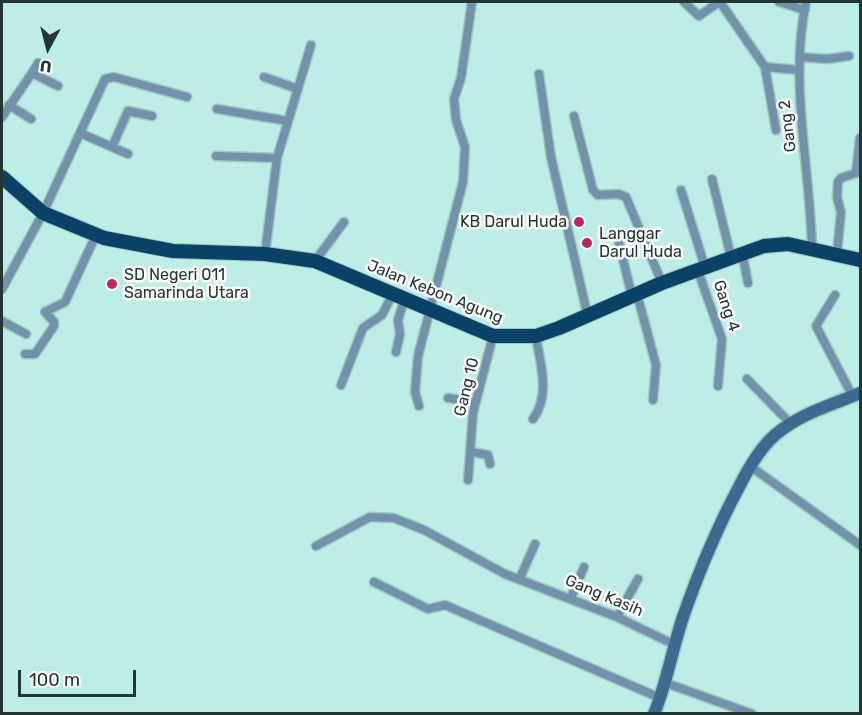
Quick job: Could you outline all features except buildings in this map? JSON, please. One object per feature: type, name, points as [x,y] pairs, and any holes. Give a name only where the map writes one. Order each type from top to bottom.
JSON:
[{"type":"highway","name":"Jalan Kebon Agung","points":[[2,177],[44,213],[96,235],[126,244],[173,251],[265,254],[315,261],[493,336],[536,336],[588,317],[662,283],[736,255],[775,244],[812,248],[861,260]]},
{"type":"main road","points":[[654,714],[666,683],[675,645],[704,564],[729,505],[750,466],[773,436],[790,423],[818,409],[857,395]]},
{"type":"street","points":[[419,406],[415,383],[429,310],[444,250],[452,233],[463,182],[465,147],[462,132],[456,120],[454,99],[461,78],[472,2]]},
{"type":"street","points":[[684,2],[699,16],[719,2],[765,67],[776,130]]},
{"type":"street","points":[[779,2],[806,6]]},
{"type":"street","name":"Gang 2","points":[[806,6],[799,70],[799,101],[811,197],[812,248]]},
{"type":"street","points":[[265,254],[277,158],[311,45]]},
{"type":"street","points":[[800,57],[827,59],[849,56]]},
{"type":"street","points":[[2,117],[38,63]]},
{"type":"street","points":[[765,67],[799,70]]},
{"type":"street","points":[[32,73],[58,86]]},
{"type":"street","points":[[539,74],[551,157],[588,317]]},
{"type":"street","points":[[2,289],[44,213],[103,82],[109,76],[187,97]]},
{"type":"street","points":[[264,77],[298,89]]},
{"type":"street","points":[[9,105],[31,118]]},
{"type":"street","points":[[217,109],[288,121]]},
{"type":"street","points":[[112,147],[128,111],[152,116]]},
{"type":"street","points":[[574,116],[593,190],[598,195],[618,194],[626,197],[662,283]]},
{"type":"street","points":[[80,133],[128,154]]},
{"type":"street","points":[[837,253],[842,212],[837,197],[838,182],[841,178],[856,173],[860,138]]},
{"type":"street","points":[[216,156],[277,158]]},
{"type":"street","points":[[712,179],[736,255],[748,283]]},
{"type":"street","name":"Gang 4","points":[[681,190],[722,339],[718,386]]},
{"type":"street","points":[[315,261],[344,222]]},
{"type":"street","points":[[25,354],[35,354],[54,326],[54,322],[45,312],[65,302],[96,235]]},
{"type":"street","points":[[619,243],[656,365],[653,400]]},
{"type":"street","points":[[835,295],[816,326],[857,395]]},
{"type":"street","points":[[396,352],[400,334],[399,296]]},
{"type":"street","points":[[341,385],[363,328],[382,315],[399,296]]},
{"type":"street","points":[[2,321],[26,334]]},
{"type":"street","name":"Gang 10","points":[[468,480],[472,452],[471,423],[493,336]]},
{"type":"street","points":[[534,419],[540,410],[543,397],[536,336]]},
{"type":"street","points":[[747,379],[790,423]]},
{"type":"street","points":[[448,398],[476,402]]},
{"type":"street","points":[[472,452],[488,455],[490,464]]},
{"type":"street","points":[[750,466],[861,545]]},
{"type":"street","name":"Gang Kasih","points":[[316,546],[357,522],[384,516],[407,522],[489,566],[616,617],[675,645]]},
{"type":"street","points":[[520,578],[535,544]]},
{"type":"street","points":[[571,598],[584,567]]},
{"type":"street","points":[[616,617],[638,579]]},
{"type":"street","points":[[374,582],[428,609],[445,605],[660,698]]},
{"type":"street","points":[[666,683],[752,714]]},
{"type":"place","name":"KB Darul Huda","points":[[579,222]]},
{"type":"place","name":"Langgar Darul Huda","points":[[587,243]]},
{"type":"place","name":"SD Negeri 011 Samarinda Utara","points":[[112,284]]}]
